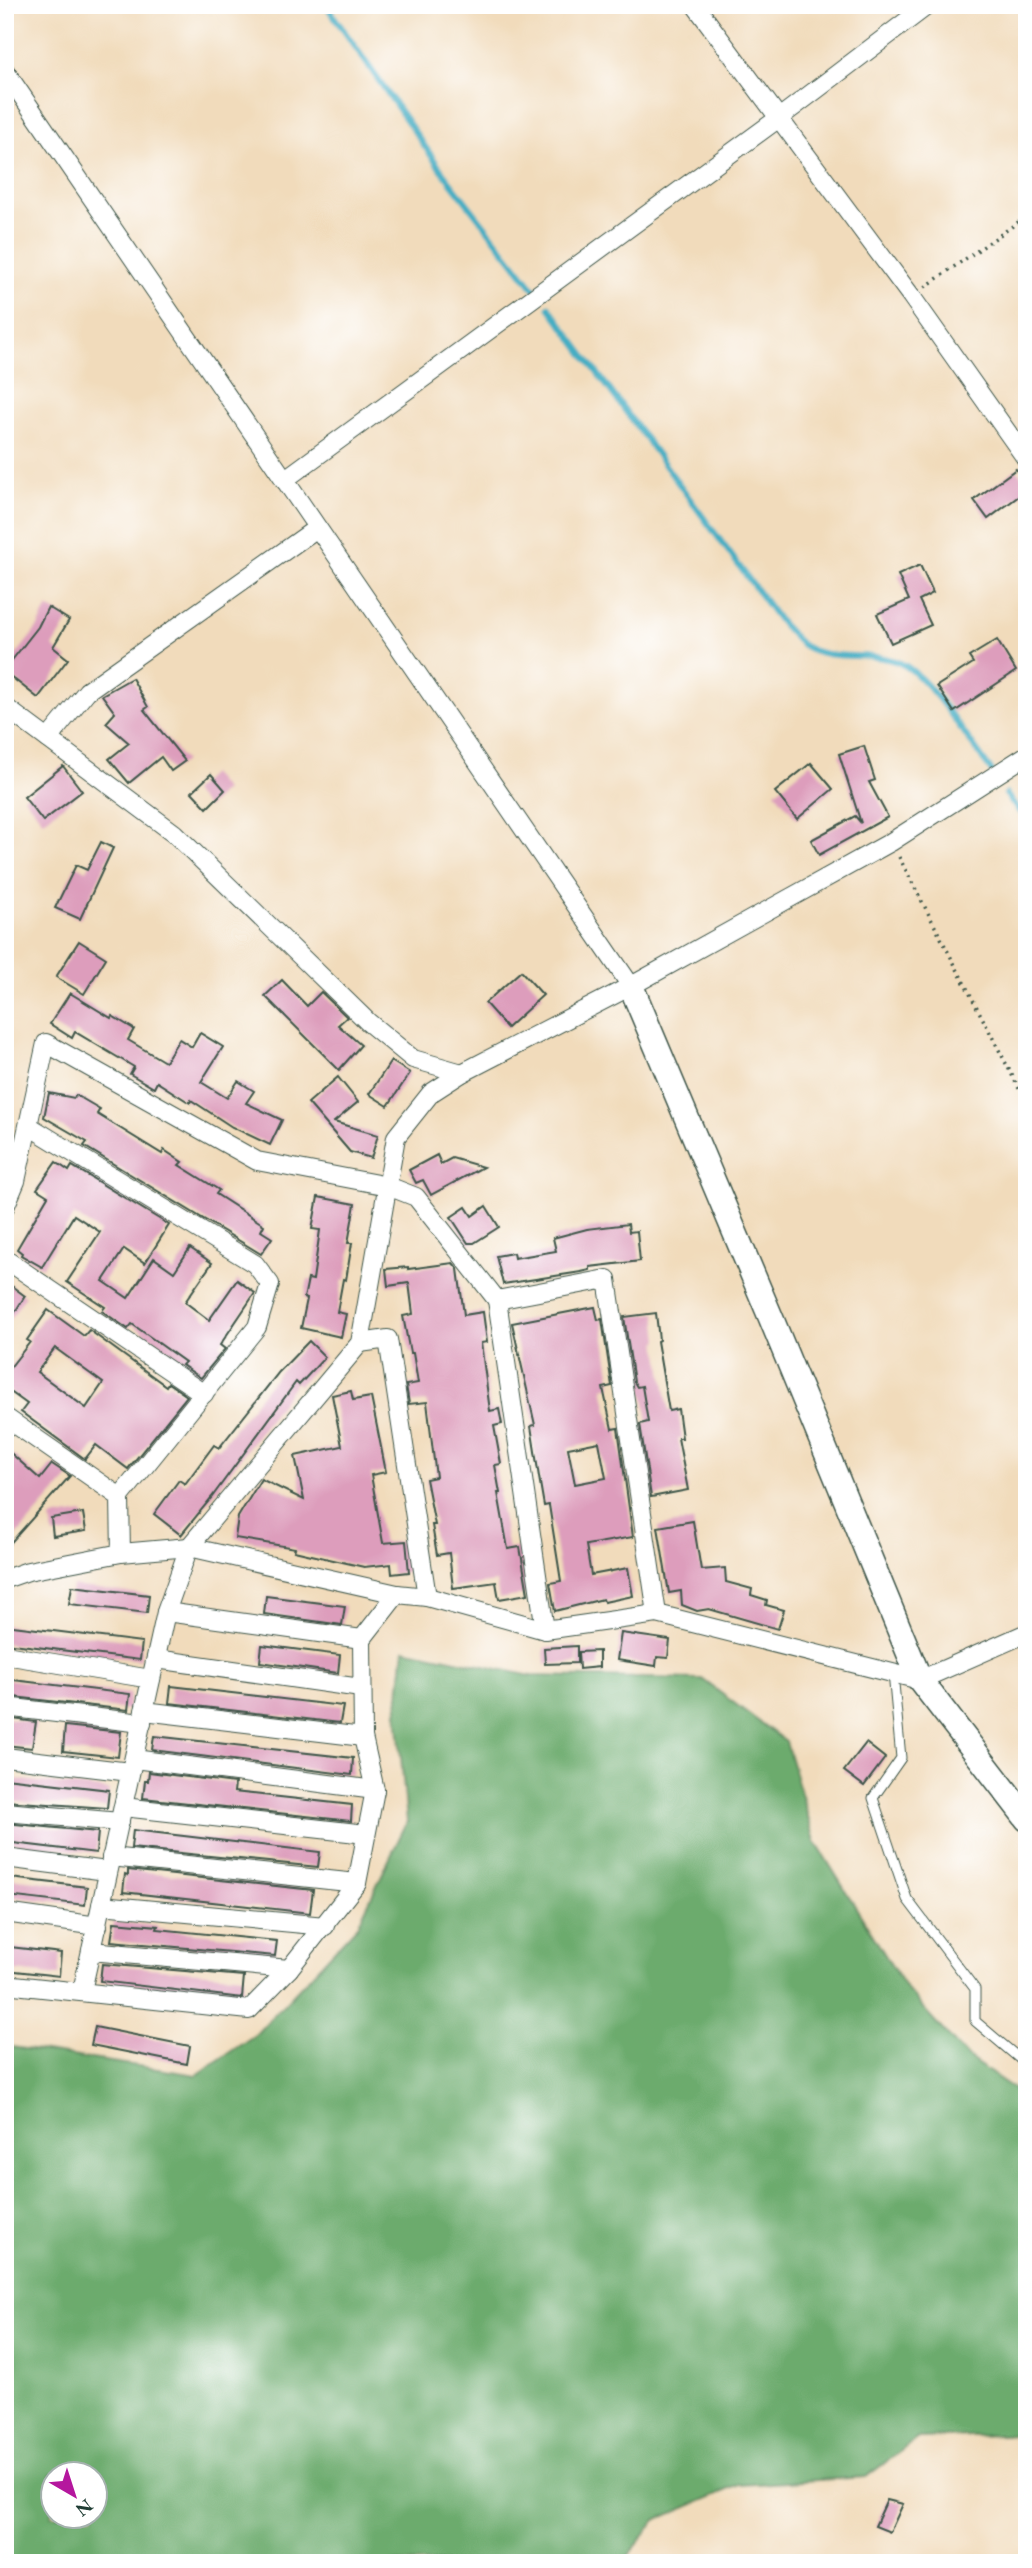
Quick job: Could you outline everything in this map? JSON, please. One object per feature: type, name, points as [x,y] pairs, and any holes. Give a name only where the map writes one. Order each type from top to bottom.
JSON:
[{"type":"street","points":[[695,5],[911,296],[1027,460]]},
{"type":"street","points":[[284,480],[779,118],[928,5]]},
{"type":"street","points":[[5,71],[631,986],[920,1680],[1027,1819]]},
{"type":"street","points":[[48,739],[87,691],[317,528]]},
{"type":"street","points":[[5,707],[174,834],[368,1022],[413,1059],[462,1073]]},
{"type":"street","points":[[82,1992],[166,1612],[189,1547],[360,1343],[396,1137],[431,1093],[462,1073],[631,986],[891,842],[1027,755]]},
{"type":"street","points":[[5,1207],[16,1181],[46,1043],[257,1161],[388,1186],[416,1197],[498,1300],[545,1630]]},
{"type":"street","points":[[29,1126],[255,1264],[270,1284],[257,1327],[120,1497],[121,1553]]},
{"type":"street","points":[[5,1259],[204,1394]]},
{"type":"street","points":[[498,1300],[607,1279],[657,1614]]},
{"type":"street","points":[[360,1343],[388,1339],[427,1597]]},
{"type":"street","points":[[5,1417],[120,1497]]},
{"type":"street","points":[[5,1579],[28,1571],[121,1553],[189,1547],[397,1594],[427,1597],[545,1630],[657,1614],[920,1680],[1027,1633]]},
{"type":"street","points":[[5,1984],[248,2010],[289,1969],[357,1883],[375,1790],[363,1737],[362,1639],[397,1594]]},
{"type":"street","points":[[166,1612],[362,1639]]},
{"type":"street","points":[[5,1655],[151,1679]]},
{"type":"street","points":[[156,1659],[361,1688]]},
{"type":"street","points":[[5,1707],[363,1737]]},
{"type":"street","points":[[5,1757],[132,1765],[375,1790]]},
{"type":"street","points":[[5,1812],[122,1815],[366,1834]]},
{"type":"street","points":[[5,1858],[357,1883]]},
{"type":"street","points":[[102,1905],[325,1926]]},
{"type":"street","points":[[5,1913],[98,1926]]},
{"type":"street","points":[[91,1951],[289,1969]]},
{"type":"lane","points":[[893,1673],[901,1758],[873,1798],[907,1899],[975,1989],[975,2021],[1027,2065]]},
{"type":"path","points":[[911,296],[1027,216]]},
{"type":"path","points":[[891,842],[1027,1104]]},
{"type":"green space","points":[[404,1649],[531,1676],[702,1679],[786,1742],[815,1841],[906,1989],[966,2056],[1027,2098],[1027,2434],[918,2438],[866,2477],[739,2485],[656,2520],[623,2563],[5,2563],[5,2046],[197,2075],[256,2034],[358,1925],[407,1822],[397,1713]]},
{"type":"building","points":[[1016,469],[1027,483],[1027,490],[988,519],[974,500]]},
{"type":"building","points":[[920,565],[933,593],[919,600],[931,625],[891,643],[877,614],[909,600],[898,575]]},
{"type":"building","points":[[48,607],[69,620],[53,647],[68,659],[38,698],[5,672],[5,669],[38,627]]},
{"type":"building","points":[[997,640],[1016,671],[954,712],[937,686],[973,663],[969,657]]},
{"type":"building","points":[[132,678],[148,707],[144,710],[185,761],[171,771],[161,757],[129,783],[109,759],[129,743],[106,723],[115,713],[102,695]]},
{"type":"building","points":[[864,746],[875,780],[869,782],[888,817],[819,855],[811,840],[855,816],[861,823],[839,754]]},
{"type":"building","points":[[811,763],[833,789],[797,819],[775,792]]},
{"type":"building","points":[[63,766],[82,791],[43,821],[24,797]]},
{"type":"building","points":[[211,774],[225,790],[207,808],[192,792]]},
{"type":"building","points":[[101,842],[113,848],[80,919],[55,908],[76,865],[87,870]]},
{"type":"building","points":[[79,941],[106,958],[84,994],[56,977]]},
{"type":"building","points":[[521,971],[543,995],[507,1028],[485,1003]]},
{"type":"building","points":[[282,980],[307,1006],[321,992],[347,1017],[338,1025],[361,1045],[339,1070],[265,996]]},
{"type":"building","points":[[70,993],[134,1029],[128,1040],[165,1062],[179,1039],[192,1047],[200,1033],[223,1047],[201,1082],[227,1098],[238,1081],[254,1091],[246,1103],[282,1120],[270,1145],[232,1127],[157,1082],[154,1088],[130,1074],[134,1067],[75,1032],[72,1038],[50,1024]]},
{"type":"building","points":[[391,1061],[410,1073],[388,1106],[369,1094]]},
{"type":"building","points":[[338,1077],[358,1102],[334,1122],[378,1135],[371,1158],[350,1152],[308,1103]]},
{"type":"building","points":[[49,1093],[74,1098],[76,1095],[100,1109],[97,1114],[162,1154],[164,1150],[182,1162],[179,1165],[219,1190],[216,1194],[264,1225],[261,1231],[272,1238],[261,1254],[84,1146],[87,1142],[44,1117]]},
{"type":"building","points":[[437,1155],[441,1164],[452,1158],[483,1167],[431,1195],[423,1180],[416,1183],[409,1170]]},
{"type":"building","points":[[56,1162],[69,1171],[72,1166],[169,1225],[145,1263],[124,1249],[103,1281],[128,1298],[154,1258],[174,1272],[190,1248],[212,1263],[185,1302],[209,1320],[237,1280],[255,1293],[220,1345],[225,1349],[201,1378],[182,1365],[185,1362],[132,1324],[128,1329],[102,1311],[105,1307],[67,1282],[100,1232],[74,1215],[42,1267],[21,1255],[17,1249],[48,1196],[37,1189]]},
{"type":"building","points":[[318,1197],[355,1204],[348,1243],[352,1243],[346,1280],[343,1279],[337,1312],[346,1314],[341,1337],[301,1328],[307,1299],[304,1298],[308,1279],[313,1280],[320,1230],[312,1229]]},
{"type":"building","points":[[486,1206],[499,1227],[474,1243],[468,1243],[451,1217],[466,1207],[472,1216]]},
{"type":"building","points":[[628,1224],[629,1232],[637,1231],[640,1261],[590,1267],[590,1270],[581,1272],[503,1284],[496,1256],[513,1253],[514,1258],[556,1251],[553,1238],[587,1229]]},
{"type":"building","points":[[453,1263],[458,1269],[464,1315],[483,1312],[487,1342],[481,1343],[490,1411],[499,1409],[502,1424],[494,1426],[501,1464],[495,1465],[498,1493],[508,1549],[520,1547],[528,1594],[499,1599],[496,1582],[453,1588],[449,1553],[437,1555],[432,1525],[435,1525],[426,1479],[436,1477],[427,1402],[409,1404],[406,1385],[418,1383],[403,1316],[413,1314],[409,1283],[388,1286],[386,1269]]},
{"type":"building","points":[[5,1281],[25,1296],[5,1328]]},
{"type":"building","points":[[595,1307],[598,1320],[602,1319],[612,1386],[603,1388],[612,1429],[618,1428],[633,1537],[586,1545],[591,1575],[628,1568],[633,1596],[604,1602],[603,1599],[555,1611],[550,1583],[561,1581],[549,1505],[544,1506],[539,1477],[531,1426],[535,1425],[512,1323]],"holes":[[[599,1442],[606,1478],[575,1484],[568,1448]]]},
{"type":"building","points":[[48,1310],[84,1336],[89,1330],[166,1386],[168,1383],[187,1396],[128,1469],[96,1445],[85,1459],[21,1412],[27,1404],[5,1388],[5,1374],[30,1342],[27,1340]],"holes":[[[55,1348],[103,1383],[86,1408],[37,1372]]]},
{"type":"building","points":[[656,1313],[657,1341],[669,1411],[678,1409],[682,1438],[678,1438],[688,1490],[651,1497],[640,1424],[648,1422],[642,1386],[637,1387],[634,1382],[624,1317]]},
{"type":"building","points":[[309,1341],[325,1357],[299,1385],[296,1382],[181,1535],[154,1514],[179,1480],[185,1484],[214,1445],[219,1448],[279,1372]]},
{"type":"building","points":[[351,1391],[353,1400],[371,1397],[386,1472],[371,1475],[383,1543],[406,1541],[409,1572],[392,1574],[391,1564],[364,1567],[294,1551],[295,1548],[235,1538],[238,1517],[261,1479],[304,1500],[295,1456],[342,1446],[332,1395]]},
{"type":"building","points":[[5,1448],[40,1479],[52,1464],[70,1476],[5,1549]]},
{"type":"building","points":[[83,1513],[86,1531],[53,1536],[51,1518]]},
{"type":"building","points":[[693,1521],[701,1570],[725,1568],[726,1582],[752,1589],[751,1595],[767,1600],[766,1605],[784,1610],[778,1629],[709,1609],[697,1611],[682,1605],[681,1591],[669,1593],[658,1527]]},
{"type":"building","points":[[72,1586],[149,1595],[147,1613],[69,1604]]},
{"type":"building","points":[[266,1596],[345,1606],[342,1625],[264,1614]]},
{"type":"building","points":[[5,1625],[142,1642],[140,1660],[5,1643]]},
{"type":"building","points":[[621,1633],[670,1640],[668,1658],[657,1657],[656,1666],[617,1660]]},
{"type":"building","points":[[262,1645],[340,1655],[338,1673],[260,1662]]},
{"type":"building","points":[[577,1646],[577,1663],[545,1664],[544,1648]]},
{"type":"building","points":[[599,1651],[599,1667],[579,1669],[578,1652]]},
{"type":"building","points":[[5,1679],[130,1694],[128,1710],[5,1696]]},
{"type":"building","points":[[171,1686],[343,1706],[340,1723],[169,1703]]},
{"type":"building","points":[[5,1718],[36,1722],[32,1748],[5,1745]]},
{"type":"building","points":[[65,1726],[121,1732],[118,1757],[63,1751]]},
{"type":"building","points":[[154,1736],[353,1758],[352,1775],[152,1750]]},
{"type":"building","points":[[866,1743],[885,1758],[864,1786],[844,1771]]},
{"type":"building","points":[[149,1772],[235,1783],[234,1792],[352,1805],[351,1821],[143,1798]]},
{"type":"building","points":[[5,1778],[109,1790],[107,1808],[5,1801]]},
{"type":"building","points":[[5,1823],[98,1832],[96,1853],[5,1842]]},
{"type":"building","points":[[133,1830],[320,1852],[318,1867],[131,1848]]},
{"type":"building","points":[[128,1870],[313,1890],[310,1913],[123,1892]]},
{"type":"building","points":[[10,1878],[87,1887],[85,1905],[7,1896]]},
{"type":"building","points":[[114,1922],[277,1941],[275,1956],[111,1941]]},
{"type":"building","points":[[10,1947],[61,1953],[59,1976],[7,1970]]},
{"type":"building","points":[[102,1964],[244,1976],[242,1998],[100,1981]]},
{"type":"building","points":[[95,2027],[190,2046],[187,2064],[91,2045]]},
{"type":"building","points":[[887,2500],[903,2504],[890,2532],[875,2526]]},
{"type":"waterway","points":[[326,5],[442,171],[535,290]]},
{"type":"waterway","points":[[549,307],[781,623],[795,638],[804,646],[828,654],[880,657],[904,665],[938,698],[993,773]]},
{"type":"waterway","points":[[1006,794],[1019,811],[1027,815]]}]
